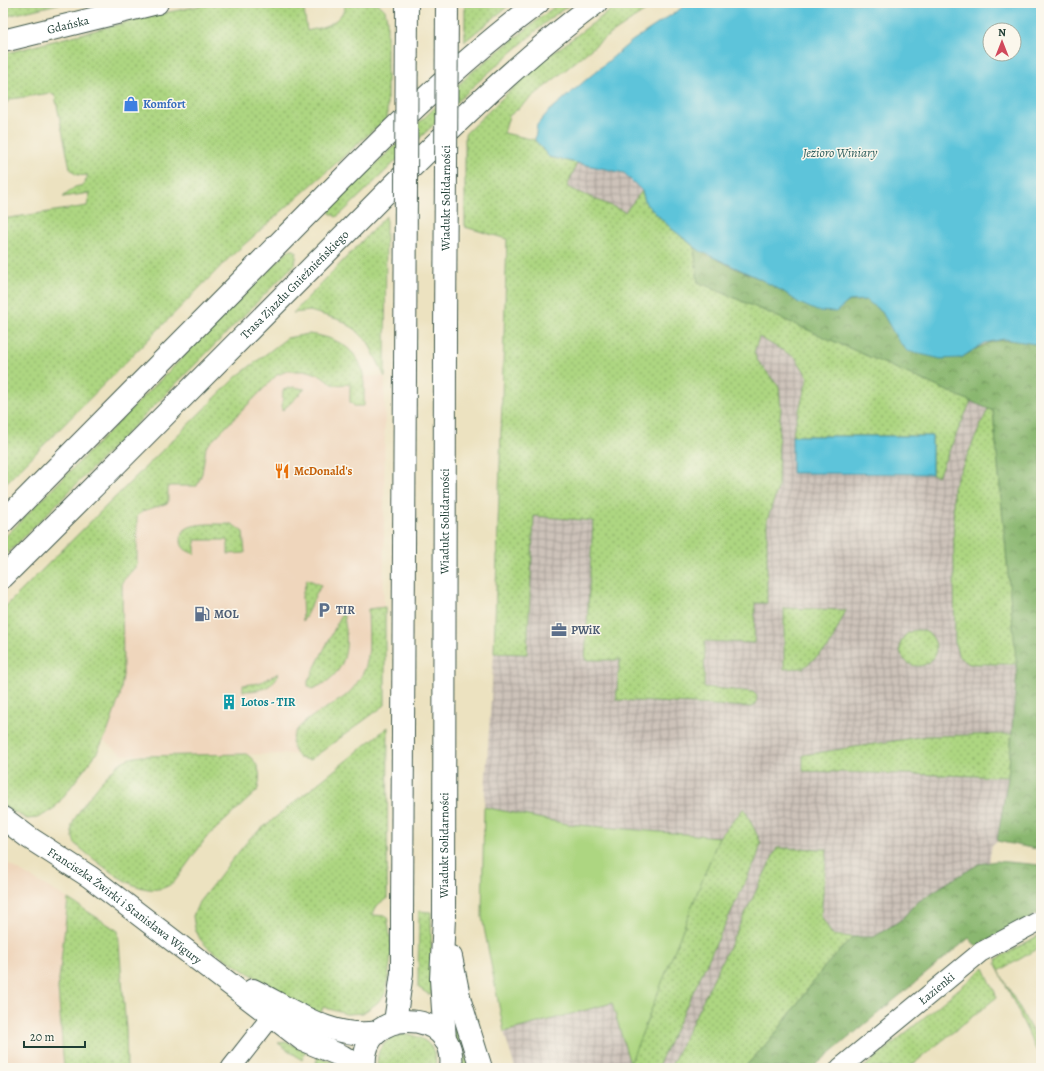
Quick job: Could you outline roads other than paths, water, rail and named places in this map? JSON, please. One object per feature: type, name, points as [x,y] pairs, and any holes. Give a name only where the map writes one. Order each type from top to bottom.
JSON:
[{"type":"street","name":"Gdańska","points":[[3,41],[157,3]]},
{"type":"street","points":[[365,1068],[368,1046],[387,1027],[402,973],[407,3]]},
{"type":"street","name":"Wiadukt Solidarności","points":[[447,3],[444,918],[441,979],[445,1040],[451,1057],[451,1068]]},
{"type":"street","points":[[3,522],[435,88],[480,48],[538,3]]},
{"type":"street","name":"Trasa Zjazdu Gnieźnieńskiego","points":[[6,575],[418,161],[526,59],[566,25],[596,3]]},
{"type":"street","points":[[3,514],[37,488]]},
{"type":"street","name":"Franciszka Żwirki i Stanisława Wigury","points":[[3,818],[28,837],[90,877],[303,1040],[342,1056],[361,1068]]},
{"type":"street","name":"Franciszka Żwirki i Stanisława Wigury","points":[[3,828],[28,837]]},
{"type":"street","points":[[444,918],[460,1001],[481,1068]]},
{"type":"street","name":"Łazienki","points":[[840,1068],[981,952],[1041,920]]},
{"type":"street","name":"Franciszka Żwirki i Stanisława Wigury","points":[[220,975],[254,990],[314,1022],[333,1030],[356,1034],[414,1020],[423,1022],[439,1032],[445,1040]]},
{"type":"street","points":[[231,1068],[271,1017]]},
{"type":"water","name":"Jezioro Winiary","points":[[689,3],[1041,3],[1041,345],[1004,339],[984,343],[961,358],[941,359],[907,351],[897,339],[882,312],[866,300],[849,301],[836,312],[817,311],[799,303],[784,292],[758,278],[700,251],[672,229],[646,204],[642,191],[624,173],[549,157],[535,140],[537,125],[548,112],[632,41]]},
{"type":"water","points":[[792,436],[932,436],[932,474],[792,473]]},
{"type":"place","name":"Komfort","points":[[131,104]]},
{"type":"place","name":"McDonald's","points":[[282,471]]},
{"type":"place","name":"TIR","points":[[324,610]]},
{"type":"place","name":"MOL","points":[[202,614]]},
{"type":"place","name":"PWiK","points":[[559,630]]},
{"type":"place","name":"Lotos - TIR","points":[[229,702]]}]
